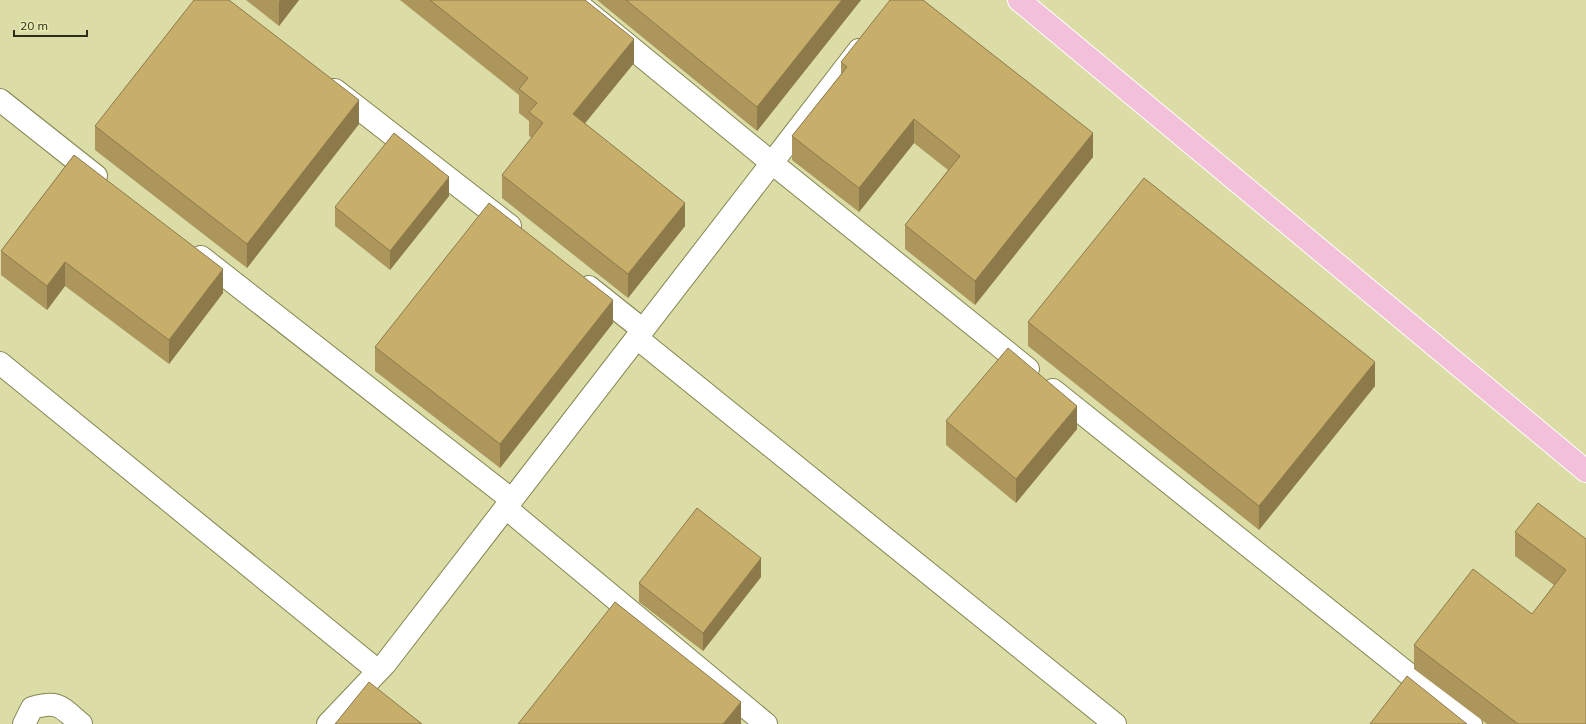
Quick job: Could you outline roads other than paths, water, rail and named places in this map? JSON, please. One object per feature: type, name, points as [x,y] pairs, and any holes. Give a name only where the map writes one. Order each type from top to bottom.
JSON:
[{"type":"main road","points":[[1019,0],[1586,471]]},
{"type":"street","points":[[573,0],[772,163],[1471,724]]},
{"type":"street","points":[[328,724],[372,678],[509,504],[873,31]]},
{"type":"street","points":[[319,78],[525,238]]},
{"type":"street","points":[[0,100],[112,188]]},
{"type":"street","points":[[187,247],[509,504],[766,724]]},
{"type":"street","points":[[575,276],[640,334],[1115,724]]},
{"type":"street","points":[[0,363],[372,678],[384,699]]},
{"type":"street","points":[[24,724],[32,708],[46,704],[59,705],[81,724]]}]
